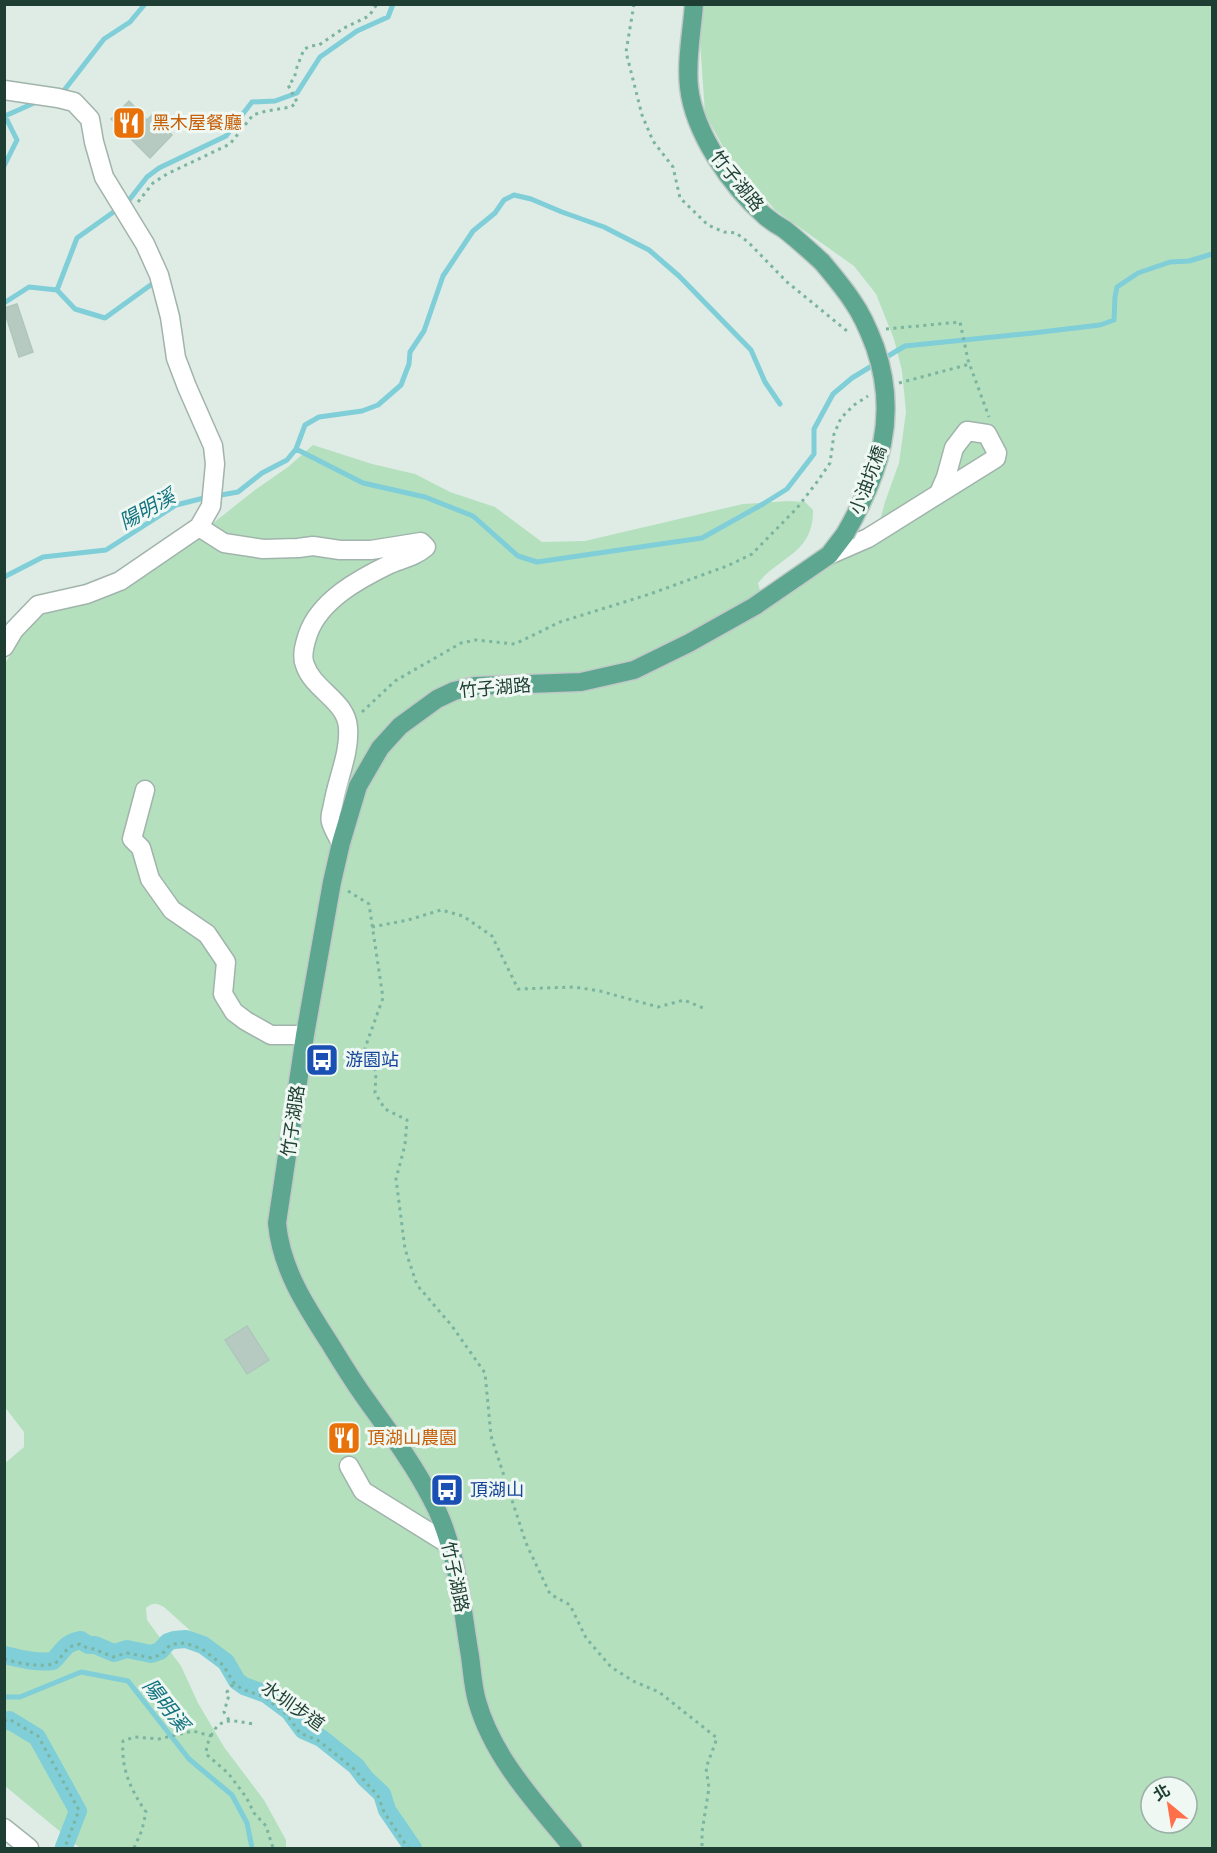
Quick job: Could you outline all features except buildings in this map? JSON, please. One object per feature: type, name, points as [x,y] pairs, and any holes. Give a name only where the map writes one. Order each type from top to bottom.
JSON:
[{"type":"main road","name":"竹子湖路","points":[[694,4],[689,88],[711,151],[758,209],[822,262]]},
{"type":"main road","name":"小油坑橋","points":[[822,262],[854,302],[869,331],[885,388],[885,436],[876,468],[861,505],[845,534]]},
{"type":"main road","name":"竹子湖路","points":[[573,1848],[519,1781],[502,1757],[488,1731],[477,1700],[450,1545],[441,1517],[404,1451],[363,1394],[310,1312],[286,1266],[279,1240],[277,1223],[305,1035],[332,882],[358,786],[380,748],[400,726],[437,699],[454,691],[475,686],[581,682],[634,670],[755,606],[829,555],[845,534]]},
{"type":"street","points":[[4,90],[74,102],[90,119],[104,177],[145,244],[159,275],[170,317],[176,358],[213,446],[215,464],[212,497],[199,527],[120,581],[87,594],[38,605],[14,630],[4,647]]},
{"type":"street","points":[[829,555],[868,538],[996,458],[997,453],[987,434],[967,431],[954,448],[939,493]]},
{"type":"street","points":[[199,527],[224,543],[263,549],[313,546],[340,550],[371,550],[421,542],[426,546],[419,553],[363,578],[333,598],[311,625],[304,646],[304,665],[314,682],[344,712],[348,728],[346,752],[330,820],[341,843]]},
{"type":"street","points":[[145,790],[132,839],[141,848],[150,879],[172,910],[207,934],[226,962],[223,994],[234,1012],[271,1035],[305,1035]]},
{"type":"street","points":[[349,1466],[363,1491],[450,1545]]},
{"type":"street","points":[[4,1828],[29,1848],[43,1848]]},
{"type":"path","points":[[127,216],[153,183],[230,144],[253,116],[266,111],[291,107],[297,102],[288,85],[294,79],[304,49],[319,45],[369,15],[377,4]]},
{"type":"path","points":[[961,326],[968,360],[989,417],[996,425],[987,434]]},
{"type":"path","points":[[897,383],[970,364]]},
{"type":"path","points":[[348,728],[365,708],[395,681],[461,643],[476,640],[515,644],[560,622],[727,567],[752,554],[797,508],[830,463],[834,434],[841,418],[870,395]]},
{"type":"path","points":[[332,882],[369,904],[383,998],[365,1048],[376,1072],[375,1094],[386,1109],[407,1120],[405,1145],[396,1179],[405,1249],[417,1285],[452,1326],[485,1373],[491,1436],[526,1543],[550,1594],[570,1605],[586,1638],[611,1667],[633,1681],[659,1692],[717,1738],[706,1768],[709,1788],[702,1832],[702,1848]]},
{"type":"path","points":[[372,927],[408,920],[441,910],[463,916],[492,936],[518,989],[574,987],[600,991],[658,1007],[684,1000],[703,1008]]},
{"type":"path","name":"水圳步道","points":[[4,1659],[23,1664],[55,1665],[69,1647],[80,1644],[113,1657],[127,1653],[152,1658],[162,1654],[170,1645],[185,1643],[202,1649],[223,1665],[234,1683],[242,1689],[264,1697],[286,1714],[300,1732],[319,1741],[354,1769],[378,1796],[384,1812],[408,1848]]},
{"type":"path","points":[[229,1720],[224,1712],[229,1695],[227,1692],[234,1683]]},
{"type":"path","points":[[4,1721],[9,1719],[38,1736],[79,1810],[65,1847],[67,1848]]},
{"type":"path","points":[[254,1724],[229,1720],[215,1726],[207,1745],[206,1754],[228,1773],[240,1789],[254,1813],[266,1826],[273,1848]]},
{"type":"path","points":[[134,1848],[142,1830],[146,1812],[135,1796],[126,1776],[122,1756],[123,1740],[134,1737],[159,1739],[193,1731],[211,1736]]},
{"type":"green space","points":[[704,5],[1212,5],[1212,1848],[413,1848],[356,1769],[322,1741],[301,1715],[233,1669],[164,1607],[155,1604],[146,1608],[147,1620],[181,1666],[198,1703],[224,1747],[264,1800],[286,1840],[286,1848],[80,1848],[5,1786],[4,1464],[24,1447],[24,1432],[4,1406],[4,665],[38,616],[89,601],[193,539],[288,467],[313,445],[372,464],[415,474],[450,492],[495,507],[542,542],[585,541],[743,504],[805,502],[813,510],[808,536],[802,545],[758,583],[760,591],[768,595],[797,587],[875,539],[899,463],[906,412],[902,371],[894,339],[876,294],[854,266],[775,210],[726,152],[705,114],[700,41]]},
{"type":"waterway","points":[[62,93],[104,39],[130,22],[145,4]]},
{"type":"waterway","points":[[126,204],[147,177],[159,168],[226,136],[252,102],[275,101],[297,93],[320,57],[357,31],[388,17],[393,4]]},
{"type":"waterway","points":[[4,166],[17,140],[5,116],[34,103]]},
{"type":"waterway","points":[[4,577],[43,557],[106,550],[176,505],[238,492],[262,473],[287,460],[296,449],[305,425],[319,417],[362,411],[378,405],[401,385],[409,364],[410,352],[424,331],[443,276],[473,231],[495,213],[504,200],[514,195],[531,199],[604,227],[649,250],[679,276],[751,350],[765,382],[780,404]]},
{"type":"waterway","points":[[57,290],[77,238],[115,211]]},
{"type":"waterway","points":[[883,359],[905,346],[1100,325],[1114,320],[1117,287],[1138,273],[1170,262],[1189,261],[1212,254]]},
{"type":"waterway","points":[[4,303],[29,287],[57,290],[75,309],[105,318],[152,284]]},
{"type":"waterway","points":[[296,449],[363,483],[425,497],[473,516],[518,556],[537,562],[702,538],[787,489],[814,454],[814,429],[833,394],[852,378],[875,364]]},
{"type":"waterway","points":[[4,1655],[35,1661],[53,1661],[68,1645],[81,1640],[88,1645],[95,1645],[114,1653],[127,1649],[151,1654],[160,1651],[168,1642],[174,1640],[186,1639],[203,1645],[226,1662],[237,1681],[266,1694],[289,1711],[303,1730],[321,1738],[356,1766],[382,1794],[387,1810],[413,1848]]},
{"type":"waterway","name":"陽明溪","points":[[4,1697],[20,1697],[81,1672],[128,1681],[189,1759],[232,1795],[247,1823],[252,1848]]},
{"type":"waterway","points":[[4,1722],[9,1720],[37,1737],[78,1811],[65,1848]]},
{"type":"place","name":"黑木屋餐廳","points":[[129,123]]},
{"type":"place","name":"游園站","points":[[322,1060]]},
{"type":"place","name":"頂湖山農園","points":[[344,1438]]},
{"type":"place","name":"頂湖山","points":[[447,1490]]}]
